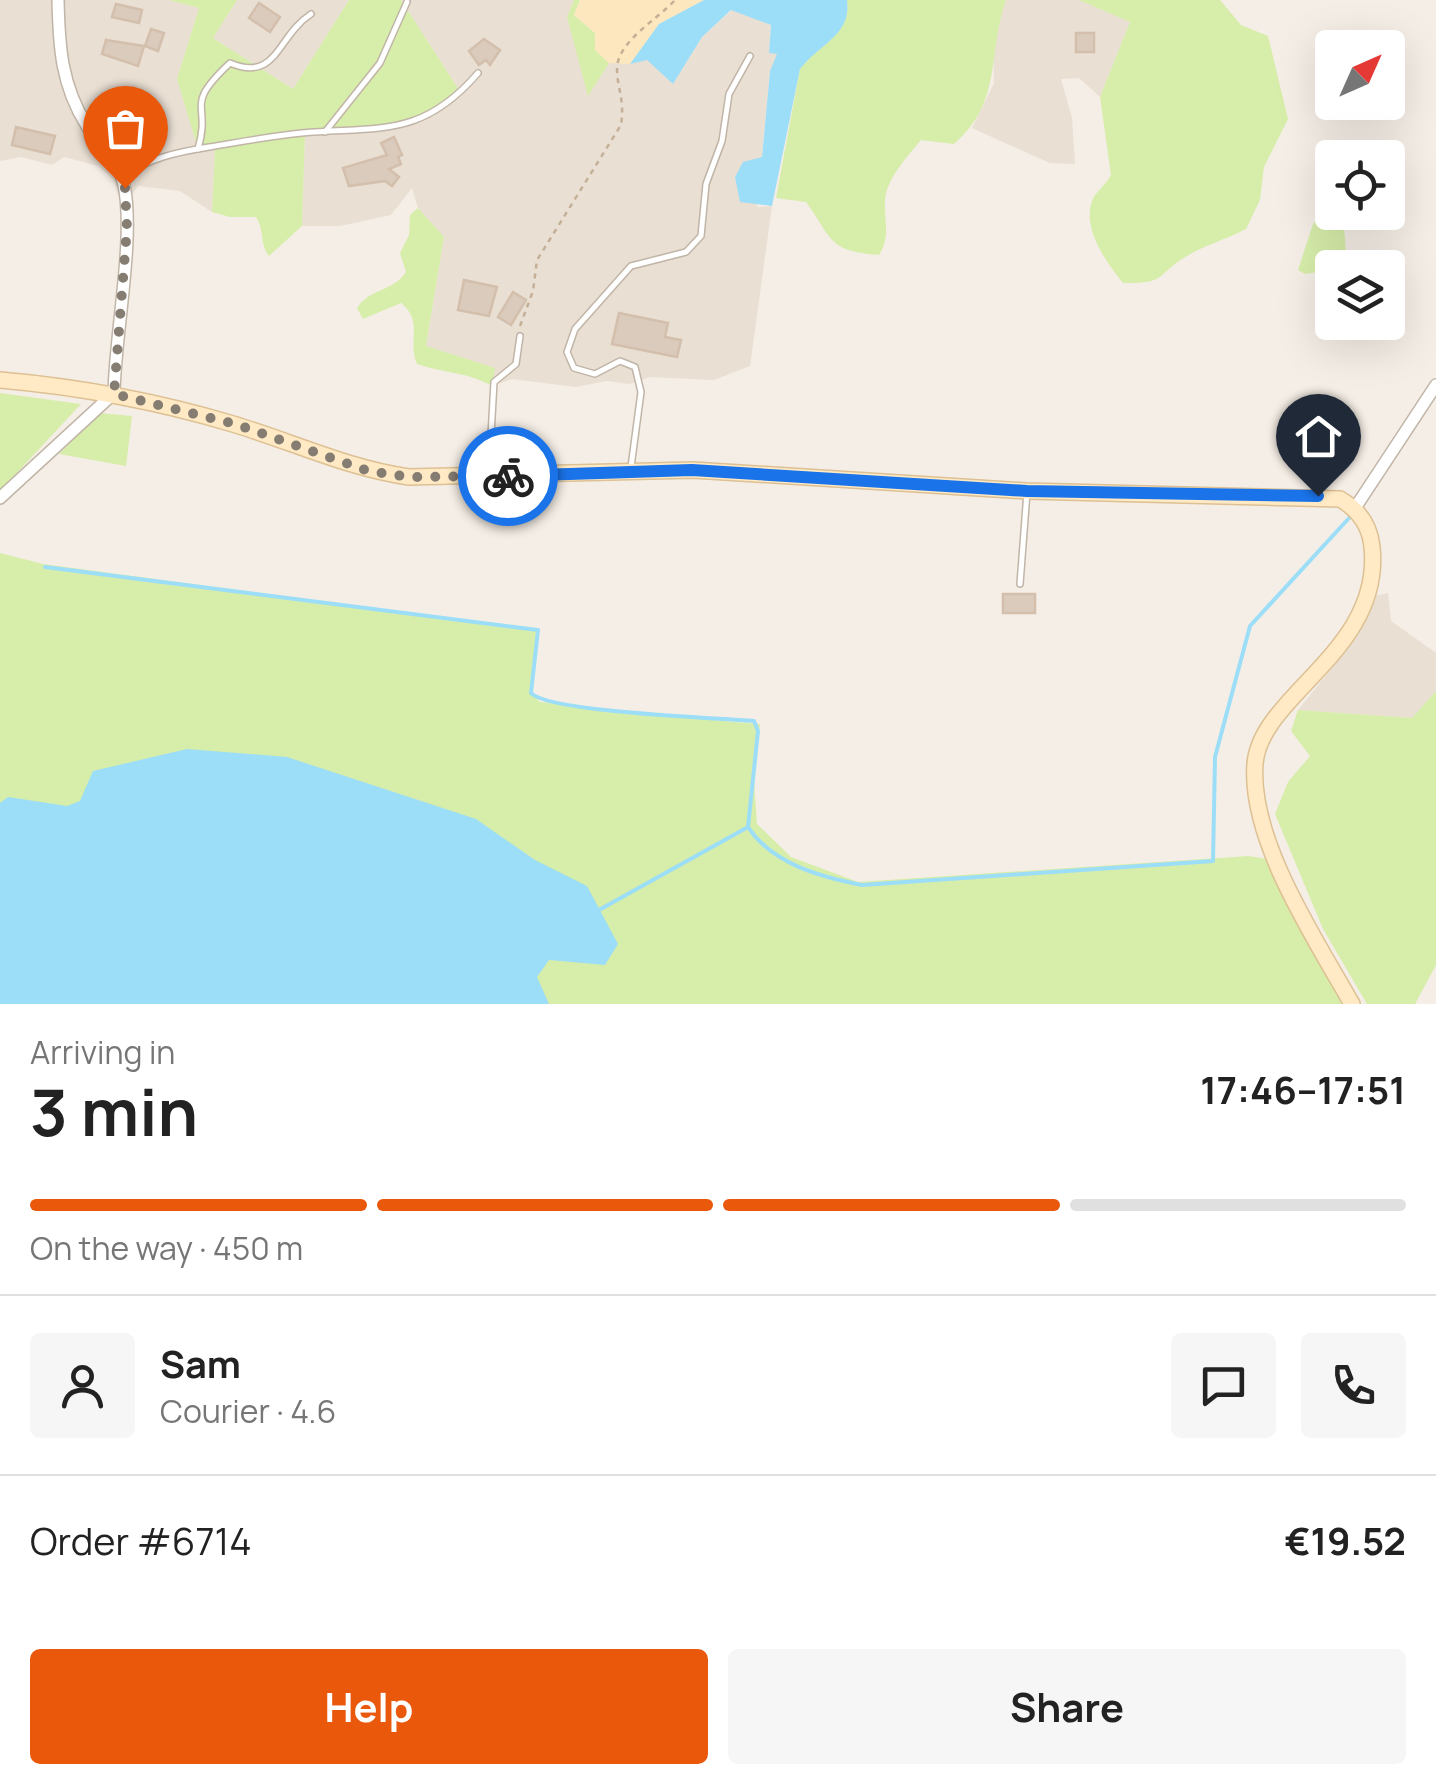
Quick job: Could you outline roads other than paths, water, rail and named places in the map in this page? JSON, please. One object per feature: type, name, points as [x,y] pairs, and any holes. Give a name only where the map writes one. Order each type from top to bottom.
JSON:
[{"type":"street","points":[[0,498],[114,394],[127,228],[122,178],[70,92],[58,50],[58,0]]},
{"type":"street","points":[[0,380],[114,394],[235,424],[368,471],[409,477],[692,470],[1027,491],[1318,496],[1354,508],[1372,542],[1372,576],[1366,601],[1332,657],[1268,730],[1255,763],[1260,806],[1276,861],[1352,1004]]},
{"type":"street","points":[[1354,508],[1436,385]]},
{"type":"lane","points":[[325,132],[380,62],[407,2]]},
{"type":"lane","points":[[198,148],[199,102],[205,88],[230,63],[255,71],[264,68],[288,34],[311,14]]},
{"type":"lane","points":[[631,472],[642,392],[635,367],[620,361],[595,374],[574,368],[567,352],[576,328],[631,266],[686,252],[700,236],[706,184],[722,141],[729,94],[750,56]]},
{"type":"lane","points":[[122,178],[156,158],[198,148],[393,128],[452,101],[478,74]]},
{"type":"lane","points":[[489,476],[494,382],[516,364],[520,336]]},
{"type":"lane","points":[[1020,584],[1027,491]]},
{"type":"water","points":[[704,0],[847,0],[839,31],[800,69],[772,206],[740,202],[735,177],[743,162],[762,157],[770,71],[777,54],[769,53],[771,25],[731,10],[702,37],[673,84],[647,60],[630,64],[659,24]]},
{"type":"water","points":[[187,749],[287,757],[476,819],[535,860],[587,886],[618,944],[605,965],[549,960],[537,977],[549,1004],[0,1004],[0,803],[8,797],[67,806],[80,801],[93,771]]},
{"type":"waterway","points":[[45,567],[538,630],[531,693],[544,700],[599,709],[754,721],[758,731],[748,827],[784,860],[814,873],[862,885],[1213,861],[1215,757],[1250,626],[1350,517]]},
{"type":"waterway","points":[[599,910],[748,827]]}]
